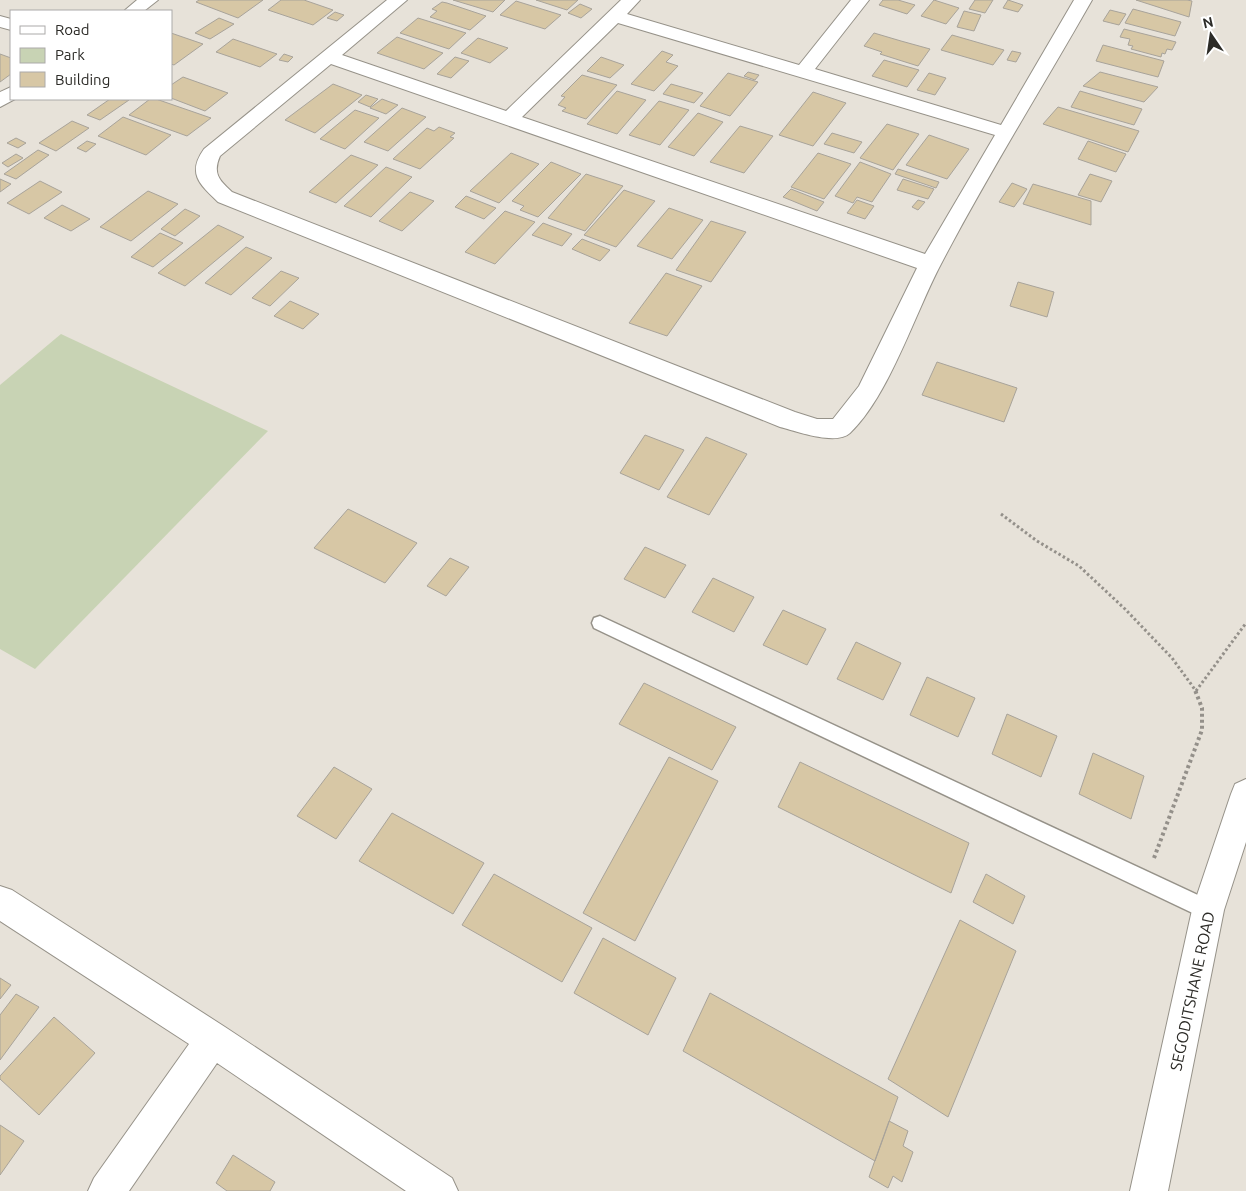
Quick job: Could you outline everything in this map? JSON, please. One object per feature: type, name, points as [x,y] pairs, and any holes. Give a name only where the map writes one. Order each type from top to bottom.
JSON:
[{"type":"street","points":[[134,10],[149,0]]},
{"type":"street","points":[[398,0],[211,153],[204,167],[206,178],[225,197],[789,420],[817,428],[840,428],[869,391],[930,264],[1083,0]]},
{"type":"street","points":[[509,118],[631,0]]},
{"type":"street","points":[[804,71],[860,0]]},
{"type":"street","points":[[615,16],[1005,132]]},
{"type":"street","points":[[329,57],[930,264]]},
{"type":"street","name":"SEGODITSHANE ROAD","points":[[1149,1191],[1208,910],[1246,794]]},
{"type":"street","points":[[0,902],[213,1039],[439,1191]]},
{"type":"street","points":[[107,1191],[213,1039]]},
{"type":"lane","points":[[600,623],[1208,910]]},
{"type":"path","points":[[1001,514],[1037,541],[1079,566],[1125,609],[1172,658],[1196,691],[1202,708],[1202,730],[1145,881]]},
{"type":"path","points":[[1196,691],[1246,623]]},
{"type":"green space","points":[[61,334],[268,431],[35,669],[0,649],[0,385]]},
{"type":"building","points":[[199,0],[263,0],[238,18],[196,2]]},
{"type":"building","points":[[281,0],[304,0],[333,10],[313,25],[268,10]]},
{"type":"building","points":[[453,0],[505,0],[493,12]]},
{"type":"building","points":[[536,0],[578,0],[567,10]]},
{"type":"building","points":[[883,0],[898,0],[915,5],[907,14],[879,5]]},
{"type":"building","points":[[934,0],[959,8],[946,24],[921,16]]},
{"type":"building","points":[[975,0],[993,0],[985,13],[969,9]]},
{"type":"building","points":[[1008,0],[1023,5],[1018,12],[1003,8]]},
{"type":"building","points":[[1136,0],[1187,0],[1192,1],[1189,17]]},
{"type":"building","points":[[516,1],[561,15],[545,29],[500,15]]},
{"type":"building","points":[[442,2],[486,16],[470,30],[430,17],[437,11],[432,9]]},
{"type":"building","points":[[580,4],[592,9],[581,18],[568,13]]},
{"type":"building","points":[[1133,9],[1181,22],[1175,36],[1125,23]]},
{"type":"building","points":[[1110,10],[1126,14],[1119,25],[1103,21]]},
{"type":"building","points":[[964,11],[981,15],[974,31],[957,27]]},
{"type":"building","points":[[335,12],[344,15],[337,21],[327,18]]},
{"type":"building","points":[[219,18],[234,24],[210,39],[195,33]]},
{"type":"building","points":[[418,18],[466,33],[449,49],[400,33]]},
{"type":"building","points":[[1124,29],[1176,42],[1172,50],[1167,49],[1165,54],[1162,53],[1161,57],[1131,49],[1133,46],[1128,45],[1130,39],[1120,37]]},
{"type":"building","points":[[172,33],[203,44],[174,65],[172,64]]},
{"type":"building","points":[[874,33],[930,49],[918,66],[880,54],[882,52],[864,46]]},
{"type":"building","points":[[952,35],[1004,50],[993,65],[941,50]]},
{"type":"building","points":[[397,37],[443,53],[424,69],[377,53]]},
{"type":"building","points":[[478,38],[508,48],[490,63],[461,53]]},
{"type":"building","points":[[233,39],[277,54],[260,67],[216,52]]},
{"type":"building","points":[[1103,45],[1164,61],[1158,77],[1096,61]]},
{"type":"building","points":[[662,51],[673,55],[666,62],[678,66],[654,91],[631,84]]},
{"type":"building","points":[[1012,51],[1021,53],[1016,62],[1007,60]]},
{"type":"building","points":[[0,54],[10,58],[10,75],[0,82]]},
{"type":"building","points":[[284,54],[293,57],[288,62],[279,60]]},
{"type":"building","points":[[455,57],[469,61],[451,78],[437,74]]},
{"type":"building","points":[[601,57],[624,65],[610,78],[587,71]]},
{"type":"building","points":[[884,60],[919,70],[907,87],[872,76]]},
{"type":"building","points":[[748,72],[759,75],[755,80],[744,76]]},
{"type":"building","points":[[1100,72],[1158,87],[1144,102],[1083,86]]},
{"type":"building","points":[[728,73],[758,82],[730,116],[700,106]]},
{"type":"building","points":[[929,73],[946,78],[935,95],[917,90]]},
{"type":"building","points":[[582,75],[617,85],[586,119],[562,111],[566,108],[558,105],[565,97],[561,96]]},
{"type":"building","points":[[183,77],[228,93],[205,111],[172,98],[172,84]]},
{"type":"building","points":[[333,84],[362,95],[315,133],[285,120]]},
{"type":"building","points":[[671,84],[703,93],[694,103],[663,94]]},
{"type":"building","points":[[617,91],[646,100],[617,134],[587,124]]},
{"type":"building","points":[[1080,91],[1142,109],[1134,125],[1071,107]]},
{"type":"building","points":[[813,92],[846,103],[813,146],[779,135]]},
{"type":"building","points":[[366,95],[378,99],[370,107],[358,102]]},
{"type":"building","points":[[382,99],[398,105],[386,114],[370,108]]},
{"type":"building","points":[[109,100],[129,100],[100,120],[87,115]]},
{"type":"building","points":[[149,100],[159,100],[211,118],[187,136],[129,115]]},
{"type":"building","points":[[659,101],[689,110],[660,145],[629,135]]},
{"type":"building","points":[[1058,107],[1139,131],[1128,152],[1043,124]]},
{"type":"building","points":[[402,108],[426,117],[388,151],[364,142]]},
{"type":"building","points":[[355,110],[379,118],[345,149],[320,139]]},
{"type":"building","points":[[698,113],[723,122],[694,156],[668,147]]},
{"type":"building","points":[[123,117],[171,135],[146,155],[98,136]]},
{"type":"building","points":[[72,121],[89,128],[56,151],[39,143]]},
{"type":"building","points":[[887,124],[919,134],[893,170],[860,158]]},
{"type":"building","points":[[740,126],[773,136],[744,173],[710,162]]},
{"type":"building","points":[[439,127],[455,133],[450,137],[454,138],[420,169],[393,159],[427,128],[434,131]]},
{"type":"building","points":[[832,133],[862,142],[854,153],[824,144]]},
{"type":"building","points":[[929,135],[969,149],[947,179],[906,165]]},
{"type":"building","points":[[16,138],[26,143],[18,148],[7,143]]},
{"type":"building","points":[[87,141],[96,144],[86,152],[77,148]]},
{"type":"building","points":[[1088,141],[1126,154],[1116,172],[1078,159]]},
{"type":"building","points":[[38,150],[49,155],[16,179],[4,174]]},
{"type":"building","points":[[511,153],[539,164],[499,203],[470,191]]},
{"type":"building","points":[[818,153],[851,164],[824,199],[791,187]]},
{"type":"building","points":[[16,154],[23,158],[8,167],[2,163]]},
{"type":"building","points":[[351,155],[378,165],[336,203],[309,192]]},
{"type":"building","points":[[551,162],[581,174],[538,217],[520,210],[524,206],[512,201]]},
{"type":"building","points":[[860,162],[891,174],[872,202],[857,197],[853,203],[835,196]]},
{"type":"building","points":[[386,167],[412,177],[371,217],[344,206]]},
{"type":"building","points":[[898,169],[939,182],[936,188],[895,174]]},
{"type":"building","points":[[586,174],[623,186],[585,231],[548,218]]},
{"type":"building","points":[[1090,174],[1112,181],[1101,202],[1078,195]]},
{"type":"building","points":[[0,179],[11,184],[0,192]]},
{"type":"building","points":[[903,179],[934,189],[928,199],[897,190]]},
{"type":"building","points":[[40,181],[62,192],[29,214],[7,203]]},
{"type":"building","points":[[1012,183],[1027,189],[1014,207],[999,202]]},
{"type":"building","points":[[1033,184],[1091,201],[1091,225],[1023,204]]},
{"type":"building","points":[[791,189],[824,202],[817,211],[783,197]]},
{"type":"building","points":[[624,190],[655,201],[616,247],[584,235]]},
{"type":"building","points":[[148,191],[178,204],[131,241],[100,227]]},
{"type":"building","points":[[410,192],[434,201],[402,231],[379,221]]},
{"type":"building","points":[[466,196],[496,208],[484,219],[455,207]]},
{"type":"building","points":[[857,200],[874,206],[865,219],[847,213]]},
{"type":"building","points":[[918,200],[925,202],[918,210],[912,207]]},
{"type":"building","points":[[62,205],[90,219],[71,231],[44,218]]},
{"type":"building","points":[[669,208],[703,220],[672,259],[637,246]]},
{"type":"building","points":[[185,209],[200,216],[175,236],[161,229]]},
{"type":"building","points":[[505,211],[535,222],[495,264],[465,252]]},
{"type":"building","points":[[711,221],[746,232],[711,282],[676,270]]},
{"type":"building","points":[[543,223],[572,234],[562,246],[532,235]]},
{"type":"building","points":[[218,225],[244,237],[185,286],[158,273]]},
{"type":"building","points":[[160,233],[183,243],[153,267],[131,257]]},
{"type":"building","points":[[582,239],[610,250],[600,261],[572,249]]},
{"type":"building","points":[[246,247],[272,258],[231,295],[205,283]]},
{"type":"building","points":[[281,271],[299,278],[270,306],[252,298]]},
{"type":"building","points":[[666,273],[702,286],[667,336],[629,323]]},
{"type":"building","points":[[1018,282],[1054,292],[1047,317],[1010,306]]},
{"type":"building","points":[[290,301],[319,314],[303,329],[274,316]]},
{"type":"building","points":[[937,362],[1017,388],[1004,422],[922,395]]},
{"type":"building","points":[[645,435],[684,450],[659,490],[620,473]]},
{"type":"building","points":[[706,437],[747,454],[709,515],[667,497]]},
{"type":"building","points":[[348,509],[417,543],[385,583],[314,548]]},
{"type":"building","points":[[645,547],[686,565],[665,598],[624,579]]},
{"type":"building","points":[[450,558],[469,567],[446,596],[427,586]]},
{"type":"building","points":[[713,578],[754,597],[734,632],[692,612]]},
{"type":"building","points":[[783,610],[826,629],[807,665],[763,645]]},
{"type":"building","points":[[856,642],[901,663],[883,700],[837,679]]},
{"type":"building","points":[[927,677],[975,698],[958,737],[910,715]]},
{"type":"building","points":[[644,683],[736,727],[712,770],[619,724]]},
{"type":"building","points":[[1007,714],[1057,736],[1041,777],[992,754]]},
{"type":"building","points":[[1093,753],[1144,776],[1131,819],[1079,794]]},
{"type":"building","points":[[669,757],[718,781],[635,941],[583,913]]},
{"type":"building","points":[[800,762],[969,843],[951,893],[778,807]]},
{"type":"building","points":[[334,767],[372,789],[336,839],[297,816]]},
{"type":"building","points":[[392,813],[484,863],[453,914],[359,861]]},
{"type":"building","points":[[494,874],[592,928],[562,982],[462,925]]},
{"type":"building","points":[[986,874],[1025,896],[1013,924],[973,902]]},
{"type":"building","points":[[960,920],[1016,951],[948,1117],[888,1079]]},
{"type":"building","points":[[603,938],[676,978],[648,1035],[574,993]]},
{"type":"building","points":[[0,978],[11,985],[0,999]]},
{"type":"building","points":[[710,993],[898,1097],[875,1161],[683,1051]]},
{"type":"building","points":[[16,994],[39,1007],[0,1060],[0,1015]]},
{"type":"building","points":[[54,1017],[95,1053],[39,1115],[0,1079],[0,1076]]},
{"type":"building","points":[[889,1121],[908,1131],[903,1146],[913,1152],[902,1182],[893,1176],[888,1188],[869,1177]]},
{"type":"building","points":[[0,1125],[24,1141],[0,1175]]},
{"type":"building","points":[[233,1155],[275,1182],[270,1191],[227,1191],[216,1183]]}]
